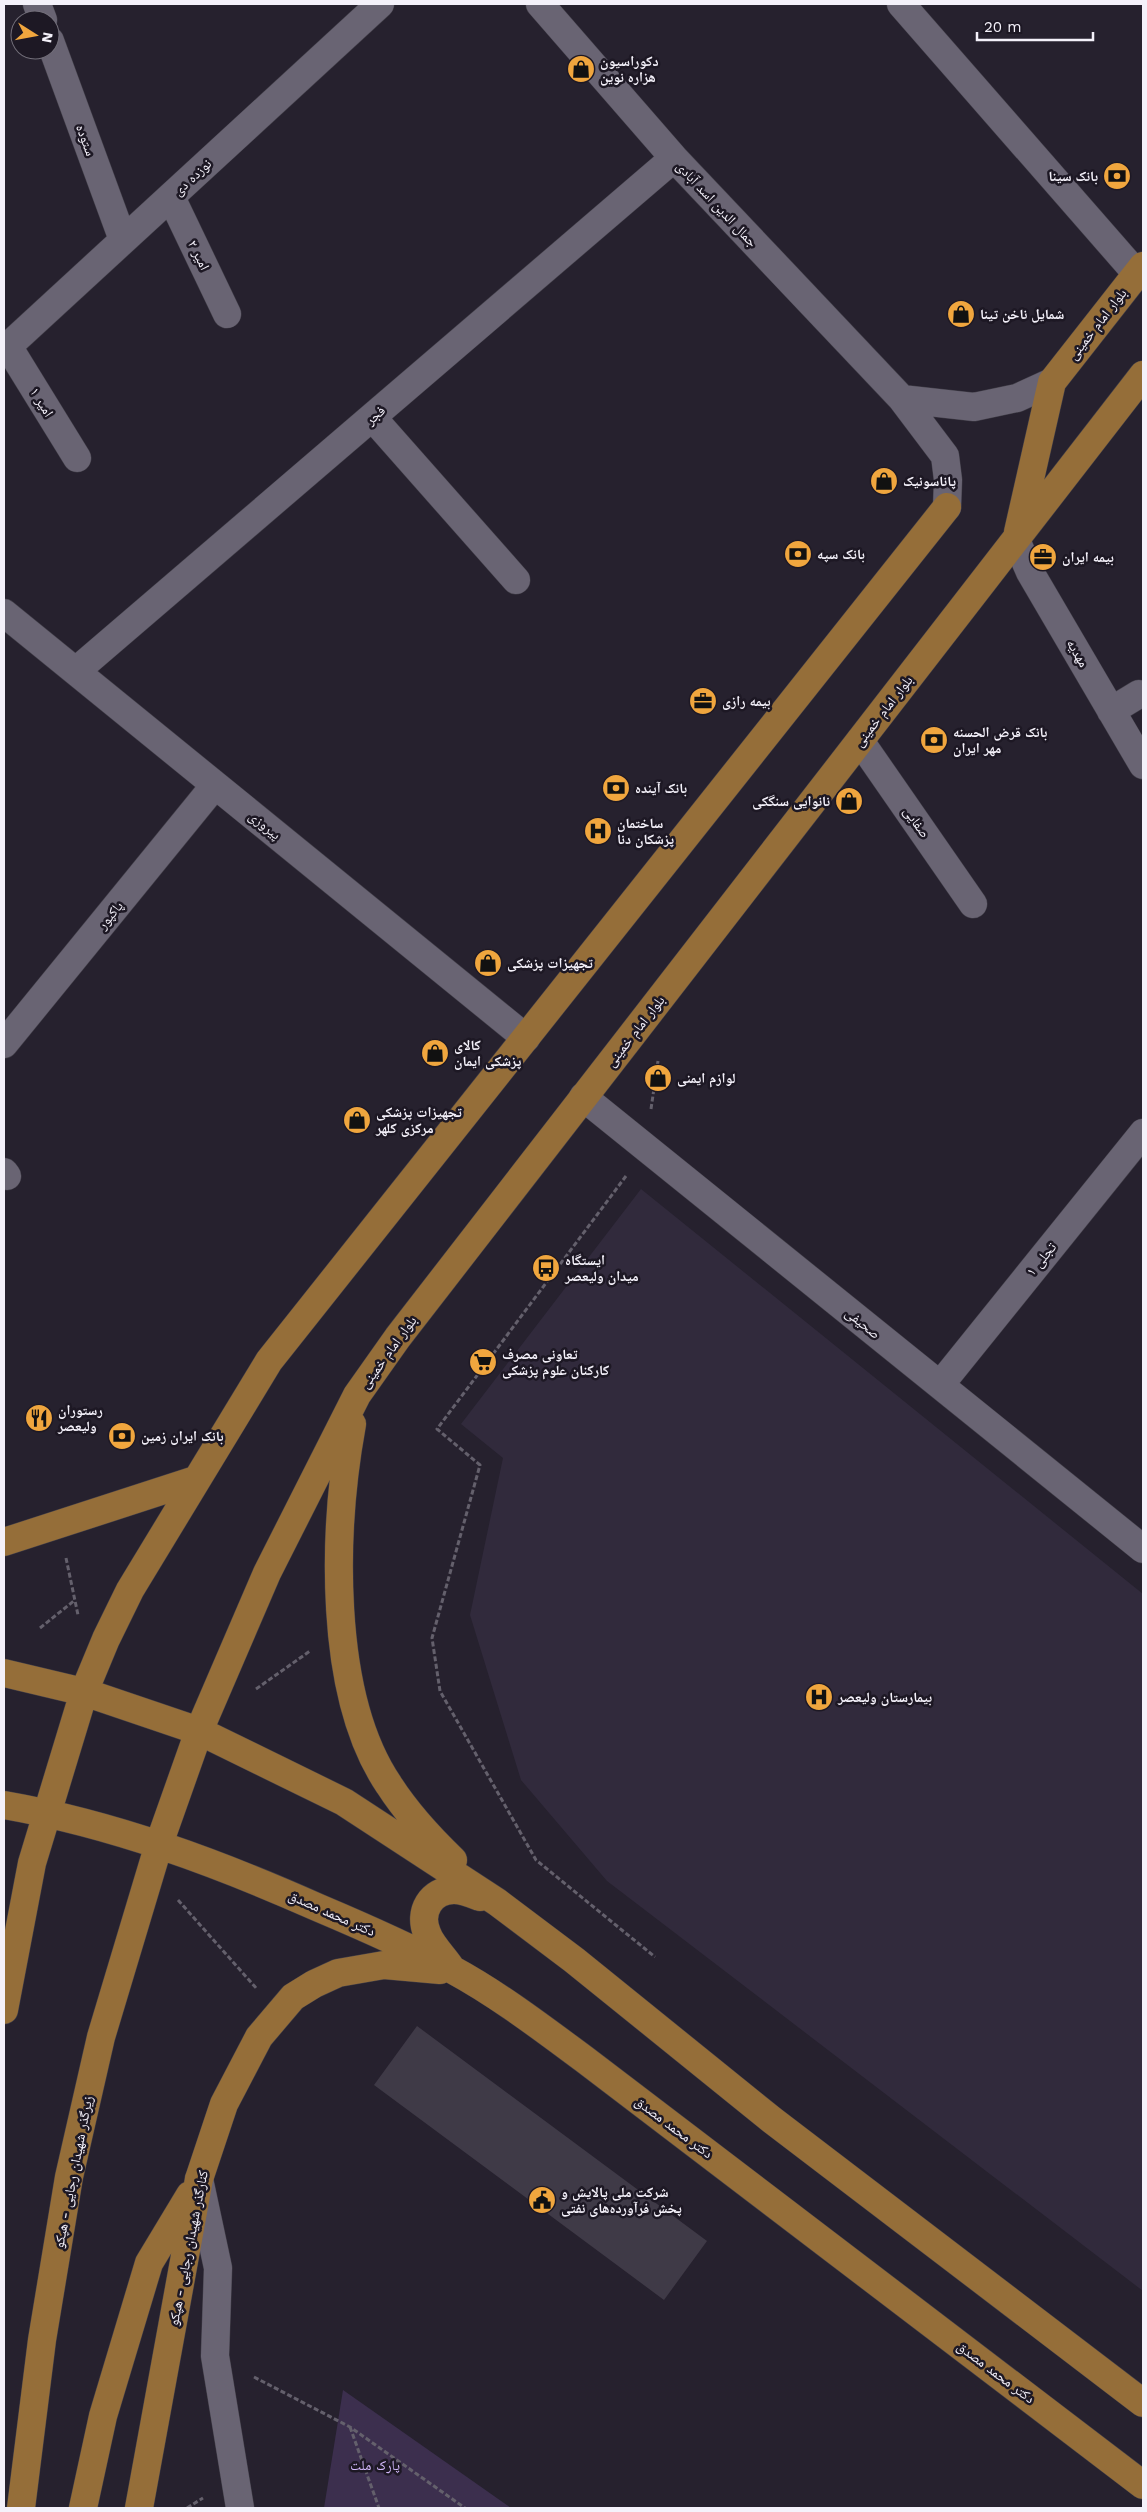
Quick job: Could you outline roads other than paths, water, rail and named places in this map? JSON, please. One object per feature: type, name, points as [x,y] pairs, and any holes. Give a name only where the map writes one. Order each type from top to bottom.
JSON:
[{"type":"main road","name":"بلوار امام خمینی","points":[[1052,382],[1140,270]]},
{"type":"main road","name":"بلوار امام خمینی","points":[[159,1844],[199,1731],[267,1574],[357,1395],[398,1336],[1143,375]]},
{"type":"main road","points":[[1016,540],[1052,382]]},
{"type":"main road","points":[[4,2010],[32,1863],[84,1692],[106,1638],[130,1590],[195,1480],[270,1361],[947,506]]},
{"type":"main road","points":[[357,1395],[346,1452],[340,1573],[342,1634],[350,1690],[366,1740],[388,1784],[427,1835],[497,1902]]},
{"type":"main road","points":[[4,1542],[195,1480]]},
{"type":"main road","points":[[4,1673],[84,1692],[199,1731],[344,1802],[497,1902],[574,1960],[772,2120],[1143,2403]]},
{"type":"main road","name":"دکتر محمد مصدق","points":[[4,1805],[46,1813],[159,1844],[277,1889],[388,1938],[454,1971],[520,2012],[584,2059],[1143,2485]]},
{"type":"main road","name":"زیرگذر شهیدان رجایی - هپکو","points":[[21,2508],[42,2340],[69,2177],[101,2037],[159,1844]]},
{"type":"main road","points":[[454,1971],[427,1934],[423,1917],[428,1902],[441,1891],[456,1890],[497,1902]]},
{"type":"main road","name":"کنارگذر شهیدان رجایی - هپکو","points":[[139,2508],[199,2179],[224,2104],[259,2037],[293,1997],[314,1984],[338,1973],[384,1965],[454,1971]]},
{"type":"main road","points":[[83,2508],[103,2416],[149,2263],[199,2179]]},
{"type":"street","name":"نوزده دی","points":[[6,348],[380,4]]},
{"type":"street","name":"جمال الدین اسد آبادی","points":[[540,4],[674,158],[902,398],[945,456],[948,480],[947,506]]},
{"type":"street","points":[[901,4],[1140,270]]},
{"type":"street","name":"ستوده","points":[[57,60],[123,240]]},
{"type":"street","name":"فجر","points":[[76,671],[674,158]]},
{"type":"street","name":"امیر ۲","points":[[170,197],[227,314]]},
{"type":"street","name":"امیر ۱","points":[[6,348],[77,458]]},
{"type":"street","points":[[902,398],[974,407],[1017,398],[1052,382]]},
{"type":"street","points":[[372,417],[516,580]]},
{"type":"street","name":"مهدیه","points":[[1016,540],[1030,572],[1143,765]]},
{"type":"street","name":"پیروزی","points":[[4,613],[526,1038]]},
{"type":"street","points":[[1112,711],[1139,694]]},
{"type":"street","name":"صفایی","points":[[860,740],[973,904]]},
{"type":"street","name":"پاکپور","points":[[4,1044],[216,785]]},
{"type":"street","name":"صحیفی","points":[[584,1097],[1143,1549]]},
{"type":"street","name":"تجلی ١","points":[[940,1385],[1143,1133]]},
{"type":"street","points":[[199,2179],[218,2268],[215,2356],[240,2508]]},
{"type":"place","name":"دکوراسیون هزاره نوین","points":[[581,69]]},
{"type":"place","name":"بانک سینا","points":[[1117,176]]},
{"type":"place","name":"شمایل ناخن تینا","points":[[961,314]]},
{"type":"place","name":"پاناسونیک","points":[[884,481]]},
{"type":"place","name":"بانک سپه","points":[[798,554]]},
{"type":"place","name":"بیمه ایران","points":[[1043,557]]},
{"type":"place","name":"بیمه رازی","points":[[703,701]]},
{"type":"place","name":"بانک قرض الحسنه مهر ایران","points":[[934,740]]},
{"type":"place","name":"بانک آینده","points":[[616,788]]},
{"type":"place","name":"نانوایی سنگکی","points":[[849,801]]},
{"type":"place","name":"ساختمان پزشکان دنا","points":[[598,831]]},
{"type":"place","name":"تجهیزات پزشکی","points":[[488,963]]},
{"type":"place","name":"کالای پزشکی ایمان","points":[[435,1053]]},
{"type":"place","name":"لوازم ایمنی","points":[[658,1078]]},
{"type":"place","name":"تجهیزات پزشکی مرکزی کلهر","points":[[357,1120]]},
{"type":"place","name":"ایستگاه میدان ولیعصر","points":[[546,1268]]},
{"type":"place","name":"تعاونی مصرف کارکنان علوم پزشکی","points":[[483,1362]]},
{"type":"place","name":"رستوران ولیعصر","points":[[39,1418]]},
{"type":"place","name":"بانک ایران زمین","points":[[122,1436]]},
{"type":"place","name":"بیمارستان ولیعصر","points":[[819,1697]]},
{"type":"place","name":"شرکت ملی پالایش و پخش فرآورده‌های نفتی","points":[[542,2200]]},
{"type":"park label","name":"پارک ملت","points":[[375,2465]]}]
